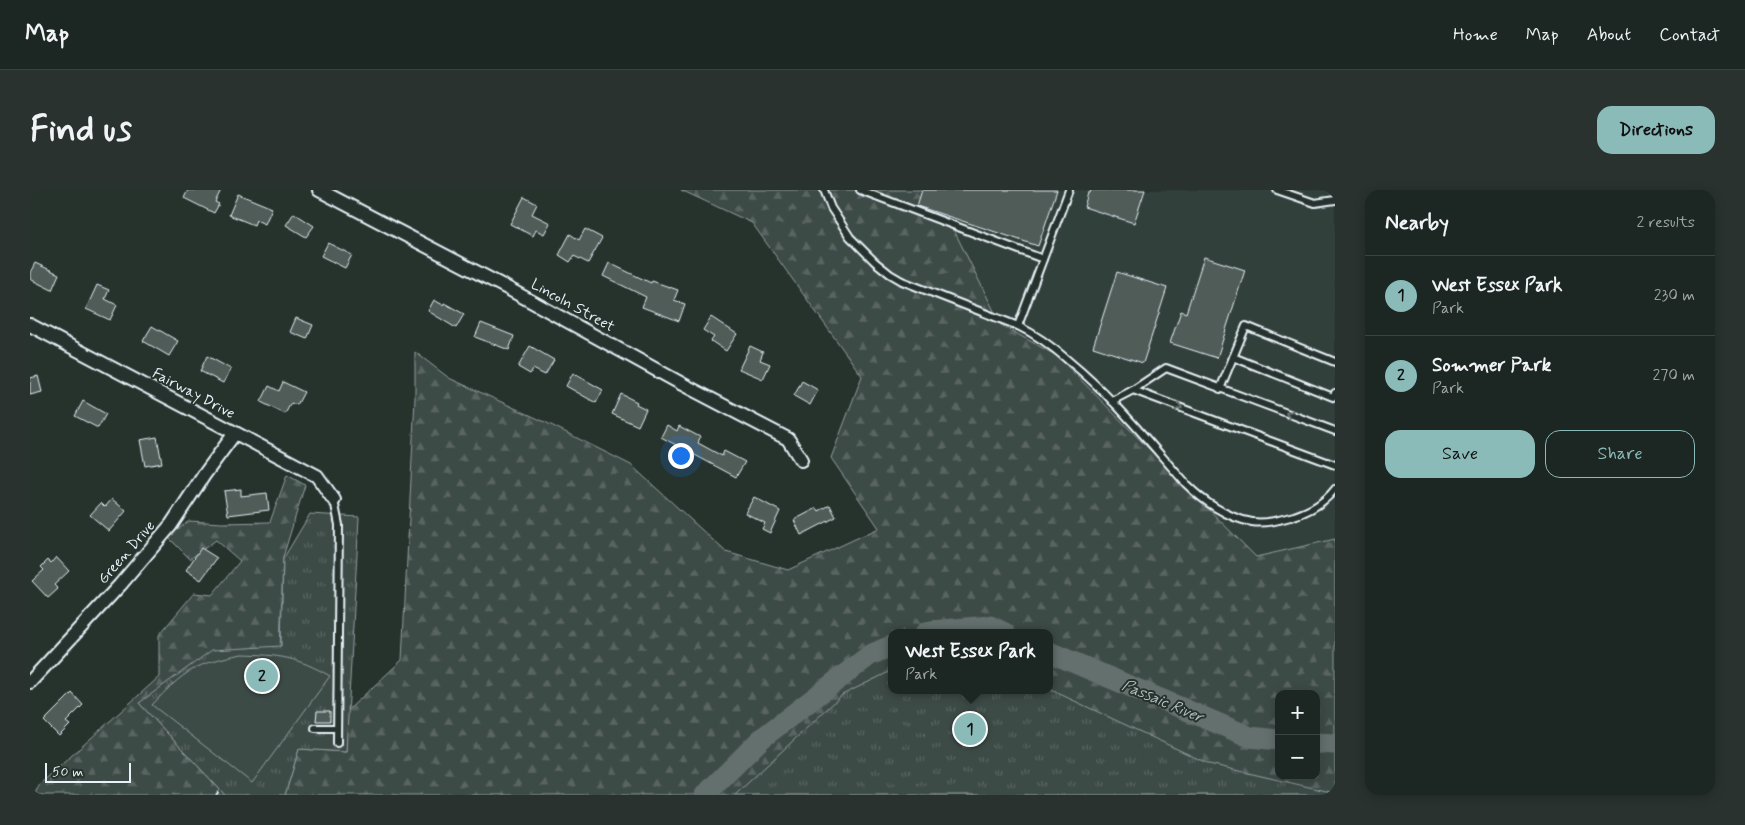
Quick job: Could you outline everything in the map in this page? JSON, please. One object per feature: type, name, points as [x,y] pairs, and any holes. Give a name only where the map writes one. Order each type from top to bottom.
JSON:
[{"type":"street","name":"Lincoln Street","points":[[320,190],[788,439],[802,460]]},
{"type":"street","name":"Fairway Drive","points":[[30,325],[317,476],[334,500]]},
{"type":"street","name":"Green Drive","points":[[30,682],[120,585],[171,526],[204,475],[235,433]]},
{"type":"lane","points":[[824,190],[831,208],[850,237],[875,262],[902,281],[1030,331],[1051,346],[1093,380],[1192,490],[1213,506],[1251,522],[1267,522],[1312,509],[1330,496],[1335,489]]},
{"type":"lane","points":[[860,190],[1043,259]]},
{"type":"lane","points":[[1018,326],[1069,190]]},
{"type":"lane","points":[[1277,190],[1315,203],[1335,200]]},
{"type":"lane","points":[[1220,389],[1246,326],[1335,362]]},
{"type":"lane","points":[[1233,357],[1334,396]]},
{"type":"lane","points":[[1112,400],[1133,390],[1166,368],[1335,432]]},
{"type":"lane","points":[[1133,390],[1335,465]]},
{"type":"lane","points":[[334,500],[339,525],[336,743]]},
{"type":"lane","points":[[315,728],[337,728]]},
{"type":"path","points":[[216,795],[220,790]]},
{"type":"shaded area","points":[[934,190],[1335,190],[1335,539],[1256,557],[1057,356],[1001,325]]},
{"type":"green space","points":[[681,190],[934,190],[1001,325],[1057,356],[1256,557],[1335,539],[1335,795],[285,795],[299,749],[346,752],[347,711],[402,660],[415,398],[415,352],[449,378],[545,422],[631,465],[726,552],[788,570],[879,528],[831,458],[862,376],[752,223]]},
{"type":"green space","points":[[287,475],[305,485],[283,557],[280,652],[139,703],[225,795],[34,795],[40,784],[159,677],[159,635],[194,593],[212,595],[240,561],[216,540],[190,559],[168,537],[189,521],[222,523],[270,522]]},
{"type":"green space","points":[[310,514],[359,517],[346,752],[299,749],[285,795],[225,795],[139,703],[212,650],[281,646],[283,559]]},
{"type":"green space","points":[[242,654],[288,658],[330,676],[252,783],[152,705],[182,676],[192,670],[213,661]]},
{"type":"green space","points":[[888,672],[888,694],[1053,694],[1053,691],[1209,764],[1335,793],[1335,795],[735,795],[842,695]]},
{"type":"building","points":[[188,190],[221,190],[215,202],[219,204],[214,213],[184,198]]},
{"type":"building","points":[[922,190],[1057,190],[1038,246],[917,206]]},
{"type":"building","points":[[1091,190],[1145,190],[1134,223],[1084,207],[1088,193]]},
{"type":"building","points":[[238,194],[272,208],[265,224],[256,220],[254,225],[229,215]]},
{"type":"building","points":[[524,197],[537,204],[532,214],[550,223],[544,234],[536,230],[533,236],[510,224]]},
{"type":"building","points":[[294,213],[314,226],[306,237],[286,225]]},
{"type":"building","points":[[585,229],[602,238],[588,263],[574,256],[570,262],[559,255],[570,234],[579,240]]},
{"type":"building","points":[[328,243],[352,255],[345,268],[321,256]]},
{"type":"building","points":[[1204,257],[1245,270],[1217,358],[1170,343],[1181,311],[1186,313]]},
{"type":"building","points":[[35,263],[59,274],[52,290],[30,279],[30,273]]},
{"type":"building","points":[[609,263],[651,283],[652,281],[678,290],[674,300],[685,304],[679,321],[642,307],[646,297],[603,276]]},
{"type":"building","points":[[1117,272],[1167,288],[1143,363],[1093,347]]},
{"type":"building","points":[[97,285],[109,290],[105,299],[117,305],[110,320],[86,309]]},
{"type":"building","points":[[434,300],[443,305],[444,303],[464,314],[456,328],[428,311]]},
{"type":"building","points":[[711,317],[737,334],[726,351],[711,341],[714,337],[703,330]]},
{"type":"building","points":[[296,318],[313,325],[307,339],[290,332]]},
{"type":"building","points":[[481,323],[514,336],[509,350],[475,337]]},
{"type":"building","points":[[152,326],[178,341],[169,356],[143,341]]},
{"type":"building","points":[[530,346],[554,360],[545,375],[533,369],[530,374],[518,367]]},
{"type":"building","points":[[750,346],[763,352],[760,360],[770,364],[763,379],[739,369]]},
{"type":"building","points":[[207,356],[231,369],[223,383],[200,371]]},
{"type":"building","points":[[573,373],[603,390],[596,403],[566,386]]},
{"type":"building","points":[[38,376],[42,392],[30,395],[30,378]]},
{"type":"building","points":[[802,381],[818,390],[810,405],[794,396]]},
{"type":"building","points":[[283,382],[304,392],[297,405],[291,403],[285,414],[261,402],[269,386],[279,391]]},
{"type":"building","points":[[621,394],[646,409],[638,426],[612,414]]},
{"type":"building","points":[[83,401],[106,414],[98,428],[75,416]]},
{"type":"building","points":[[667,425],[677,431],[679,426],[700,437],[698,443],[722,456],[724,451],[745,462],[736,477],[661,437]]},
{"type":"building","points":[[157,437],[162,463],[145,466],[140,440]]},
{"type":"building","points":[[241,489],[241,496],[267,493],[269,510],[228,515],[224,491]]},
{"type":"building","points":[[754,497],[780,511],[770,533],[762,529],[765,523],[745,513]]},
{"type":"building","points":[[112,499],[126,511],[109,531],[90,515],[101,503],[105,507]]},
{"type":"building","points":[[830,505],[836,517],[801,535],[794,520],[817,508],[819,511]]},
{"type":"building","points":[[201,548],[217,558],[201,580],[186,570]]},
{"type":"building","points":[[56,557],[69,571],[54,585],[58,589],[48,598],[32,581],[44,570],[41,567],[48,560],[51,563]]},
{"type":"building","points":[[72,693],[83,705],[66,722],[70,725],[59,736],[44,721]]},
{"type":"building","points":[[317,711],[330,711],[330,721],[316,721]]},
{"type":"waterway","name":"Passaic River","points":[[955,629],[990,626],[996,629]]},
{"type":"waterway","name":"Passaic River","points":[[705,795],[761,739],[870,655],[888,647]]},
{"type":"waterway","name":"Passaic River","points":[[1053,654],[1250,737],[1275,740]]},
{"type":"waterway","name":"Passaic River","points":[[1320,743],[1335,744]]},
{"type":"place","name":"Sommer Park","points":[[262,676]]},
{"type":"place","name":"West Essex Park","points":[[970,729]]}]
